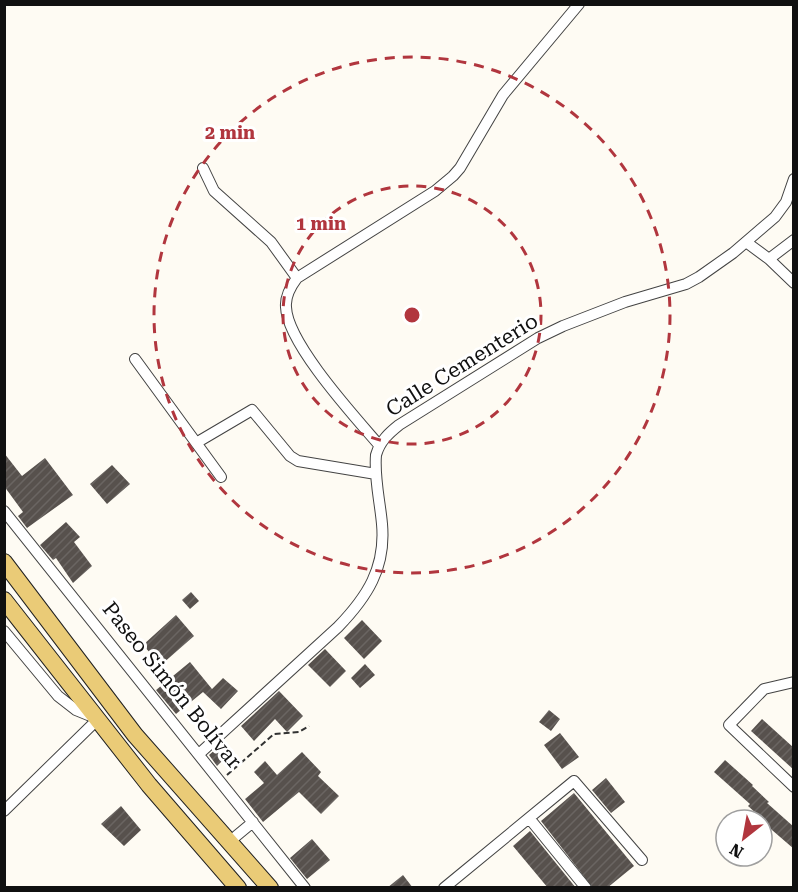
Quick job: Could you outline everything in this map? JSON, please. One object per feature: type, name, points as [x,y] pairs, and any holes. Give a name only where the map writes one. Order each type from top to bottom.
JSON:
[{"type":"main road","points":[[4,562],[112,705],[164,769],[270,888]]},
{"type":"main road","points":[[4,600],[148,785],[238,888]]},
{"type":"main road","points":[[98,719],[112,705]]},
{"type":"street","points":[[379,445],[314,365],[288,318],[286,302],[291,286],[297,278],[435,191],[453,176],[503,95],[579,4]]},
{"type":"street","points":[[203,168],[214,191],[271,242],[297,278]]},
{"type":"street","name":"Calle Cementerio","points":[[199,754],[338,627],[364,598],[374,580],[381,552],[382,526],[376,455],[379,445],[389,433],[538,338],[605,309],[686,284],[714,268],[781,210],[794,179]]},
{"type":"street","points":[[769,259],[794,240]]},
{"type":"street","points":[[746,242],[769,259],[794,283]]},
{"type":"street","points":[[135,359],[221,477]]},
{"type":"street","points":[[196,443],[252,410],[290,456],[298,461],[376,474]]},
{"type":"street","name":"Paseo Simón Bolívar","points":[[4,511],[305,888]]},
{"type":"street","points":[[4,631],[58,696],[76,710],[98,719],[4,811]]},
{"type":"street","points":[[794,682],[764,689],[729,725],[794,787]]},
{"type":"street","points":[[444,888],[574,781],[642,860]]},
{"type":"street","points":[[529,818],[585,888]]},
{"type":"street","points":[[229,842],[253,822]]},
{"type":"path","points":[[220,780],[274,734],[299,732],[309,726]]},
{"type":"building","points":[[4,453],[22,476],[45,458],[73,495],[27,528],[18,516],[23,512],[4,486]]},
{"type":"building","points":[[112,465],[130,484],[107,504],[90,484]]},
{"type":"building","points":[[66,522],[80,537],[74,542],[92,566],[73,583],[56,558],[53,560],[40,545]]},
{"type":"building","points":[[191,592],[199,601],[190,609],[182,600]]},
{"type":"building","points":[[176,615],[194,636],[161,665],[143,645]]},
{"type":"building","points":[[362,620],[382,641],[364,659],[344,638]]},
{"type":"building","points":[[325,649],[346,671],[330,687],[308,665]]},
{"type":"building","points":[[190,662],[212,689],[223,678],[238,691],[221,709],[203,692],[176,714],[156,690]]},
{"type":"building","points":[[365,664],[375,675],[360,688],[351,678]]},
{"type":"building","points":[[279,691],[303,716],[287,732],[275,719],[254,741],[241,726]]},
{"type":"building","points":[[549,710],[560,719],[551,731],[539,722]]},
{"type":"building","points":[[762,719],[794,748],[794,770],[751,731]]},
{"type":"building","points":[[560,733],[579,757],[562,769],[544,745]]},
{"type":"building","points":[[224,742],[232,751],[217,766],[209,755]]},
{"type":"building","points":[[302,752],[321,772],[318,776],[339,796],[321,814],[299,792],[263,822],[245,799],[264,783],[254,772],[265,761],[277,775]]},
{"type":"building","points":[[725,760],[753,785],[773,808],[750,808],[748,806],[750,804],[714,772]]},
{"type":"building","points":[[606,778],[625,802],[611,813],[592,790]]},
{"type":"building","points":[[574,793],[634,866],[607,888],[593,888],[541,821]]},
{"type":"building","points":[[121,806],[141,830],[124,846],[101,824]]},
{"type":"building","points":[[774,809],[794,827],[794,849],[774,832]]},
{"type":"building","points":[[530,831],[576,888],[548,888],[513,846]]},
{"type":"building","points":[[312,839],[330,860],[307,879],[290,858]]},
{"type":"building","points":[[403,875],[413,888],[387,888]]}]
